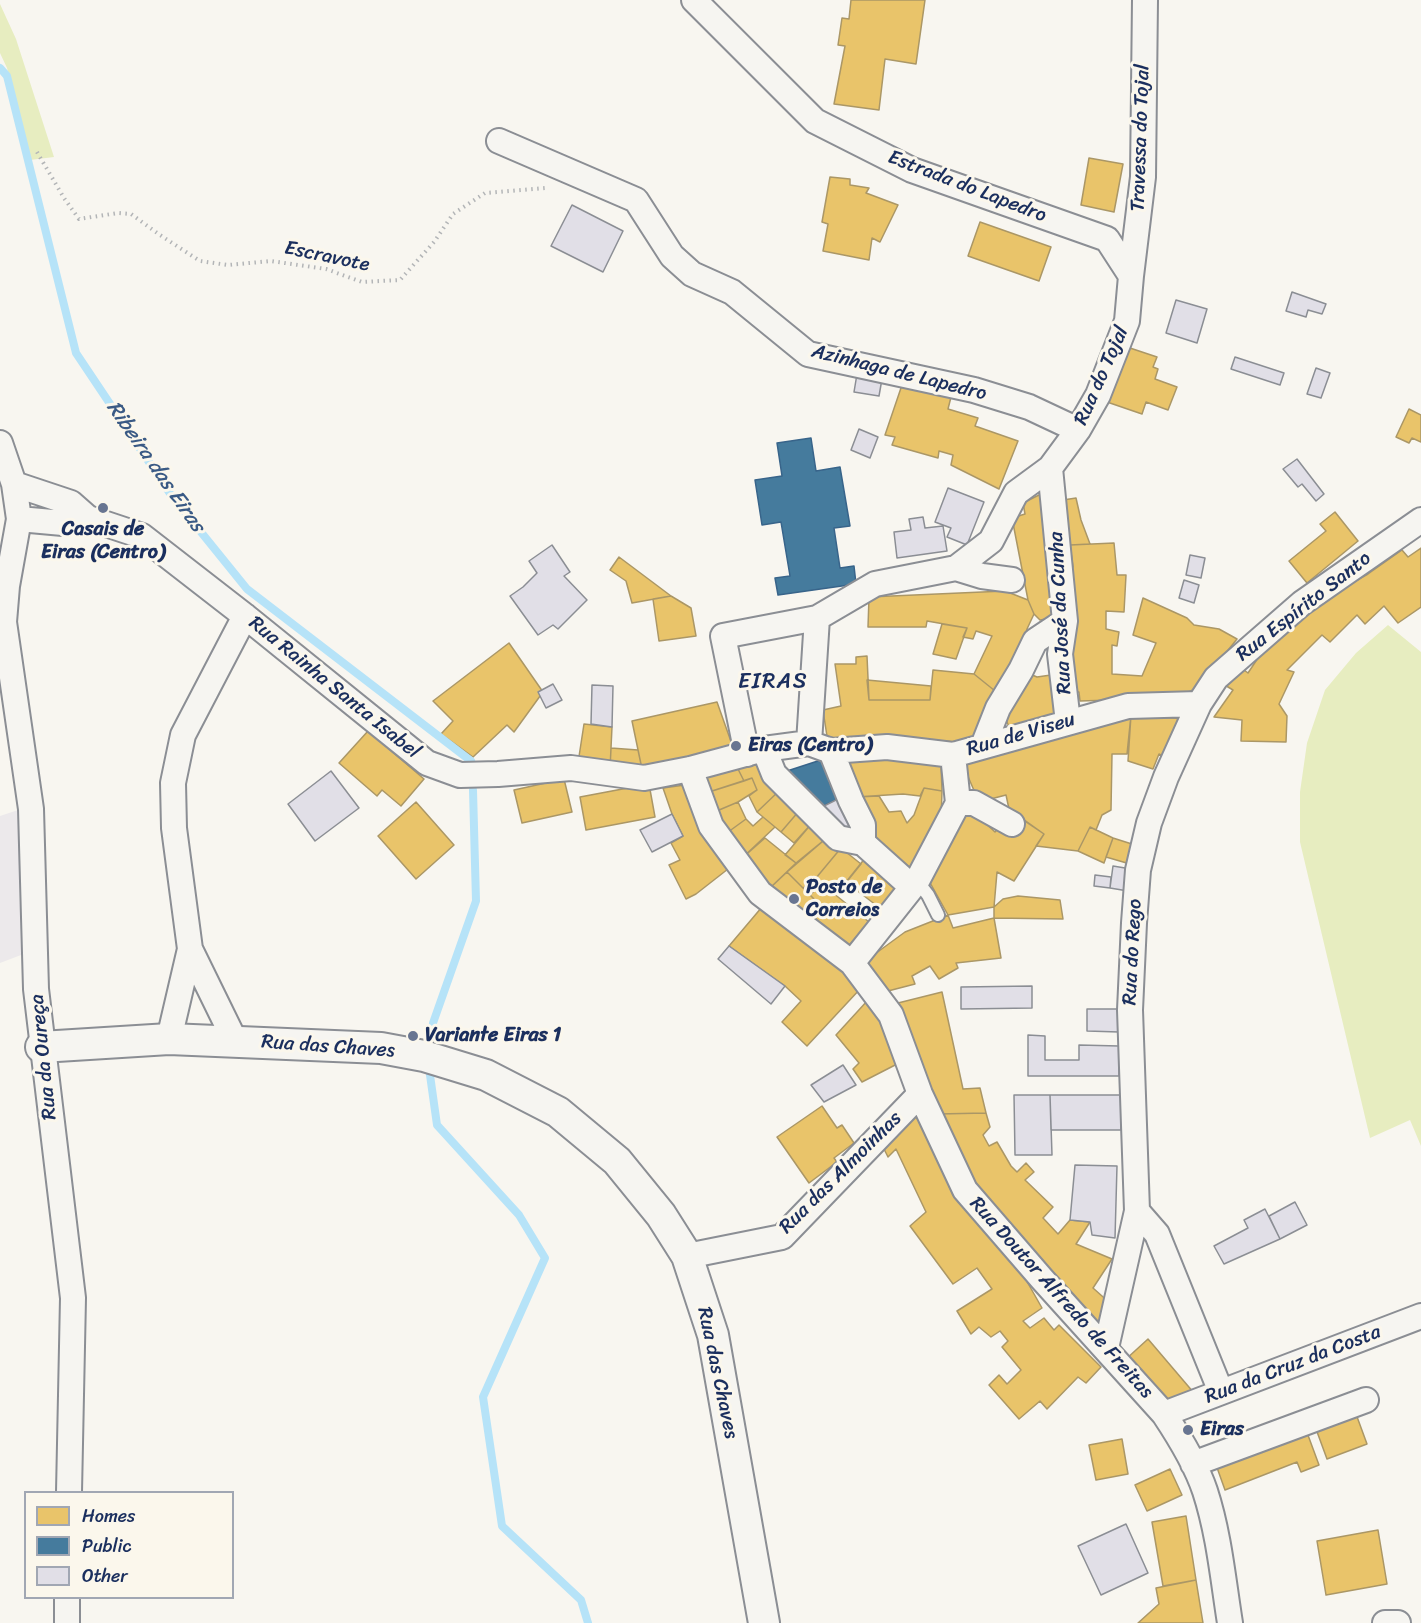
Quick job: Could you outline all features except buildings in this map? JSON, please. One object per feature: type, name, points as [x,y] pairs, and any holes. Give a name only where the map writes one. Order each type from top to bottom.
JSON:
[{"type":"street","name":"Estrada do Lapedro","points":[[694,0],[815,121],[912,170],[1107,239],[1131,276]]},
{"type":"street","name":"Travessa do Tojal","points":[[1131,276],[1143,177],[1144,0]]},
{"type":"street","name":"Azinhaga de Lapedro","points":[[499,141],[636,200],[672,256],[692,274],[732,291],[808,354],[974,390],[1029,407],[1078,430]]},
{"type":"street","name":"Rua do Tojal","points":[[956,568],[991,540],[1016,494],[1050,468],[1078,430],[1098,395],[1128,321],[1131,276]]},
{"type":"street","points":[[0,443],[14,484],[20,519],[63,524],[88,519]]},
{"type":"street","name":"Rua José da Cunha","points":[[1050,468],[1065,621],[1060,654],[1068,722]]},
{"type":"street","points":[[14,484],[71,503],[88,519]]},
{"type":"street","name":"Rua da Oureça","points":[[20,519],[2,621],[31,809],[36,989],[41,1047],[73,1298],[69,1491]]},
{"type":"street","name":"Rua Rainha Santa Isabel","points":[[88,519],[142,536],[427,763],[460,775],[571,768],[644,778],[755,752]]},
{"type":"street","name":"Rua Espírito Santo","points":[[1199,704],[1216,678],[1302,603],[1421,520]]},
{"type":"street","points":[[914,884],[863,843],[838,838],[755,752],[723,636],[817,618],[874,584],[956,568],[982,576],[1012,580]]},
{"type":"street","name":"Rua das Chaves","points":[[235,1041],[190,949],[174,828],[173,783],[183,735],[245,616]]},
{"type":"street","points":[[817,618],[820,747],[863,825],[863,843]]},
{"type":"street","points":[[983,746],[998,708],[1035,641],[1065,621]]},
{"type":"street","name":"Rua de Viseu","points":[[755,752],[820,747],[886,747],[953,754],[1128,706],[1199,704]]},
{"type":"street","name":"Rua do Rego","points":[[1106,1348],[1137,1210],[1130,1010],[1138,870],[1149,823],[1166,777],[1199,704]]},
{"type":"street","points":[[852,963],[914,884],[958,802],[953,754]]},
{"type":"street","name":"Rua Doutor Alfredo de Freitas","points":[[690,769],[711,826],[760,893],[852,963],[891,1015],[920,1094],[965,1190],[1041,1279],[1164,1414],[1193,1464],[1204,1490],[1214,1523],[1230,1623]]},
{"type":"street","points":[[958,802],[974,803],[1012,824]]},
{"type":"street","name":"Rua das Chaves","points":[[190,949],[169,1040],[381,1048],[424,1056],[486,1075],[558,1112],[617,1161],[661,1215],[687,1256],[713,1335],[764,1623]]},
{"type":"street","points":[[41,1047],[169,1040]]},
{"type":"street","name":"Rua das Almoinhas","points":[[687,1256],[782,1237],[920,1094]]},
{"type":"street","points":[[1137,1210],[1157,1234],[1221,1392]]},
{"type":"street","name":"Rua da Cruz da Costa","points":[[1164,1414],[1421,1316]]},
{"type":"street","points":[[1193,1464],[1366,1400]]},
{"type":"street","points":[[66,1599],[68,1623]]},
{"type":"street","points":[[1385,1623],[1398,1623]]},
{"type":"lane","points":[[914,884],[928,895],[938,915]]},
{"type":"path","name":"Escravote","points":[[38,152],[63,198],[79,219],[118,213],[131,214],[200,261],[228,265],[271,261],[295,263],[326,269],[362,282],[400,280],[434,242],[453,214],[486,193],[548,188]]},
{"type":"shaded area","points":[[18,810],[21,955],[0,963],[0,816]]},
{"type":"green space","points":[[0,4],[16,39],[54,157],[30,160],[7,68],[0,53]]},
{"type":"green space","points":[[1388,625],[1421,652],[1421,1146],[1410,1120],[1370,1138],[1300,842],[1300,792],[1307,743],[1325,690],[1356,653]]},
{"type":"waterway","name":"Ribeira das Eiras","points":[[0,68],[7,76],[76,353],[171,495],[247,589],[471,761]]},
{"type":"waterway","name":"Ribeira das Eiras","points":[[433,1023],[476,901],[473,790]]},
{"type":"waterway","name":"Ribeira das Eiras","points":[[430,1075],[437,1125],[519,1215],[545,1258],[483,1397],[502,1526],[581,1600],[588,1623]]},
{"type":"place","name":"Casais de Eiras (Centro)","points":[[103,508]]},
{"type":"place","name":"Eiras (Centro)","points":[[736,746]]},
{"type":"place","name":"Posto de Correios","points":[[794,899]]},
{"type":"place","name":"Variante Eiras 1","points":[[413,1036]]},
{"type":"place","name":"Eiras","points":[[1188,1430]]},
{"type":"district","name":"EIRAS","points":[[773,682]]}]
